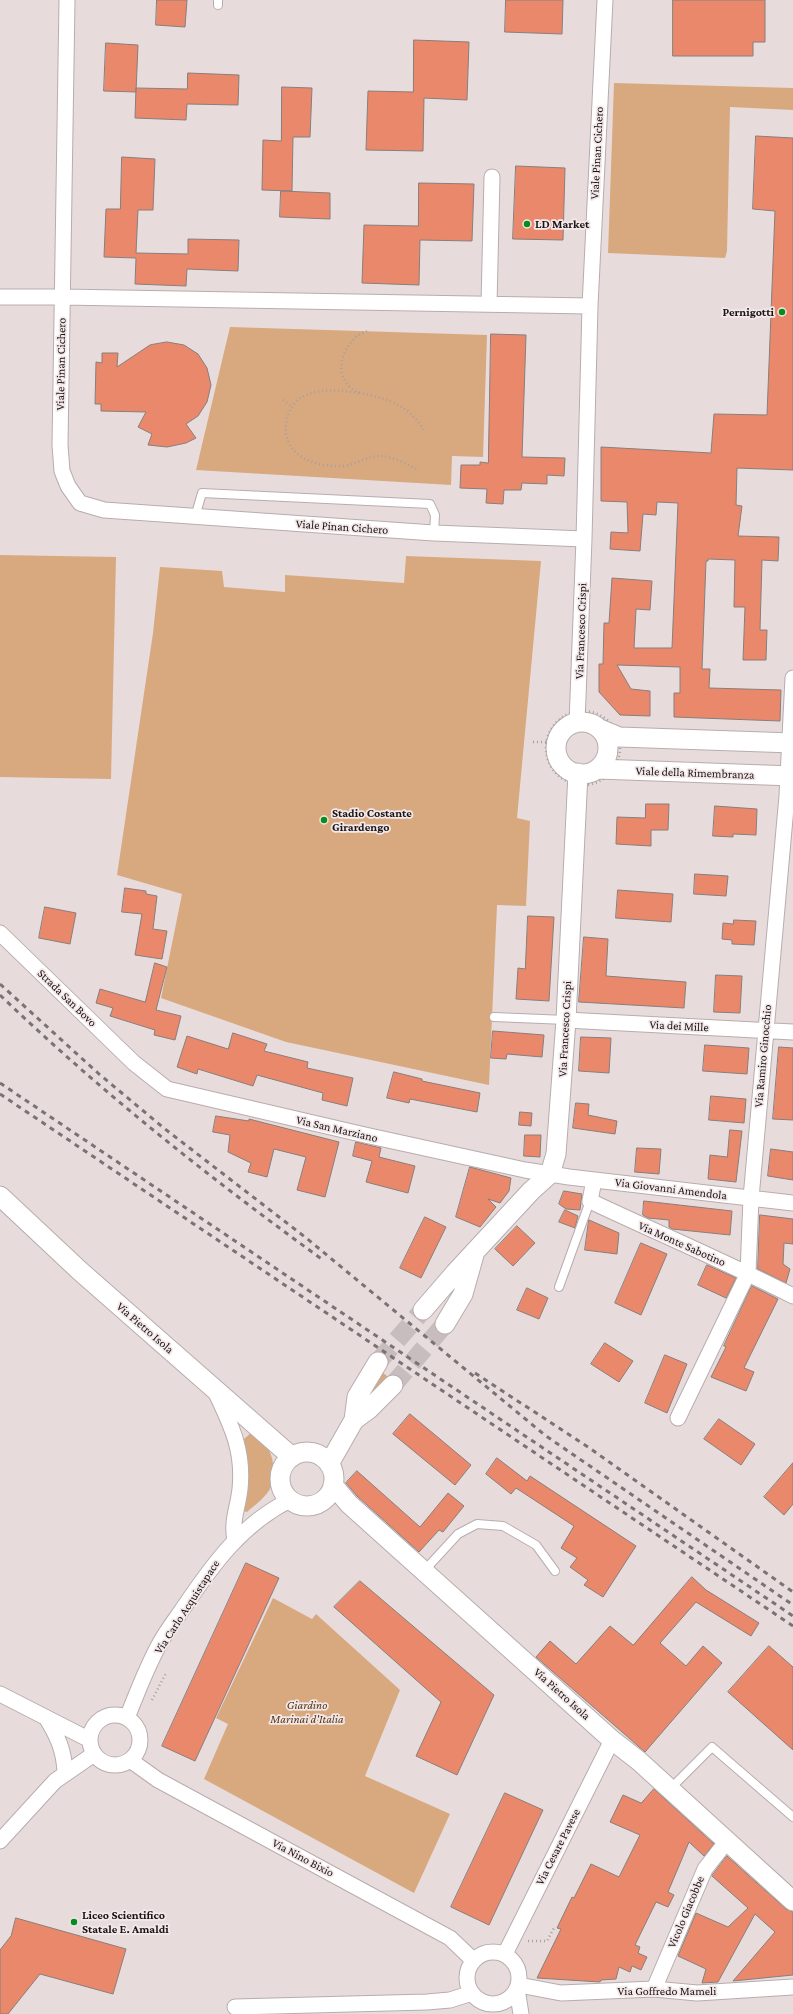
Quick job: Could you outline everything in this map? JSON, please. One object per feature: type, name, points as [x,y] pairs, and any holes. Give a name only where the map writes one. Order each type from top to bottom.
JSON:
[{"type":"street","name":"Viale Pinan Cichero","points":[[67,0],[60,445],[62,471],[68,486],[80,503],[104,510],[195,517],[434,533],[584,539],[590,306],[605,0]]},
{"type":"street","points":[[489,304],[492,177]]},
{"type":"street","points":[[0,297],[590,306]]},
{"type":"street","name":"Via Francesco Crispi","points":[[577,717],[584,539]]},
{"type":"street","name":"Via Ramiro Ginocchio","points":[[678,1418],[748,1273],[751,1198],[791,776],[793,678]]},
{"type":"street","points":[[600,729],[607,742],[608,749],[603,763],[605,769],[585,774],[578,779],[564,766],[556,752],[559,737],[577,717],[619,737],[792,743]]},
{"type":"street","name":"Viale della Rimembranza","points":[[605,769],[791,776]]},
{"type":"street","name":"Via Francesco Crispi","points":[[550,1174],[556,1154],[559,1129],[578,779]]},
{"type":"street","name":"Strada San Bovo","points":[[0,933],[134,1063]]},
{"type":"street","name":"Via dei Mille","points":[[566,1020],[793,1032]]},
{"type":"street","name":"Via San Marziano","points":[[134,1063],[167,1090],[185,1095],[550,1174]]},
{"type":"street","points":[[423,1310],[531,1191],[550,1174]]},
{"type":"street","name":"Via Giovanni Amendola","points":[[550,1174],[793,1203]]},
{"type":"street","points":[[590,1201],[594,1180]]},
{"type":"street","name":"Via Pietro Isola","points":[[0,1196],[80,1271],[292,1457]]},
{"type":"street","name":"Via Monte Sabotino","points":[[590,1201],[683,1245],[748,1273],[793,1296]]},
{"type":"street","points":[[445,1324],[463,1294],[474,1253]]},
{"type":"street","points":[[329,1464],[354,1420],[357,1397],[378,1362]]},
{"type":"street","points":[[354,1420],[369,1409],[393,1385]]},
{"type":"street","points":[[212,1387],[234,1429],[240,1459],[240,1489],[232,1523],[235,1541]]},
{"type":"street","points":[[302,1453],[312,1453],[321,1457],[329,1464],[333,1474],[333,1485],[330,1493],[324,1500],[316,1505],[302,1506],[290,1500],[283,1493],[280,1483],[281,1473],[285,1464],[292,1457],[302,1453]]},
{"type":"street","name":"Via Pietro Isola","points":[[333,1485],[349,1504],[612,1740],[670,1789],[793,1901]]},
{"type":"street","name":"Via Carlo Acquistapace","points":[[127,1718],[160,1643],[205,1575],[221,1554],[235,1541],[272,1509],[290,1500]]},
{"type":"street","points":[[0,1694],[47,1719],[92,1747],[101,1761],[110,1764],[120,1764],[130,1760],[135,1755],[140,1742],[137,1728],[127,1718],[115,1715],[102,1718],[95,1724],[91,1731],[92,1747]]},
{"type":"street","points":[[47,1719],[59,1739],[64,1758],[65,1772]]},
{"type":"street","name":"Via Cesare Pavese","points":[[505,1954],[612,1740]]},
{"type":"street","points":[[0,1841],[65,1772],[92,1747]]},
{"type":"street","name":"Via Nino Bixio","points":[[130,1760],[158,1780],[450,1938],[474,1960]]},
{"type":"street","name":"Vicolo Giacobbe","points":[[654,1988],[705,1869],[727,1841]]},
{"type":"street","points":[[518,1987],[512,1996],[499,2004],[484,2002],[472,1993],[466,1980],[469,1966],[474,1960],[488,1952],[505,1954],[516,1964],[520,1978],[518,1987],[521,2014]]},
{"type":"street","name":"Via Goffredo Mameli","points":[[518,1987],[561,1993],[654,1988],[697,1993],[793,1987]]},
{"type":"street","points":[[235,2007],[427,2002],[450,2000],[472,1993]]},
{"type":"lane","points":[[195,517],[202,493],[430,504],[435,515],[434,533]]},
{"type":"lane","points":[[494,1017],[566,1020]]},
{"type":"lane","points":[[559,1287],[590,1201]]},
{"type":"lane","points":[[424,1571],[458,1534],[477,1524],[502,1526],[536,1545],[556,1571]]},
{"type":"lane","points":[[670,1789],[712,1747],[793,1818]]},
{"type":"path","points":[[359,393],[350,387],[343,375],[341,362],[346,348],[355,337],[367,331]]},
{"type":"path","points":[[419,470],[382,456],[341,466],[315,463],[293,452],[287,439],[285,428],[292,407],[303,396],[319,391],[333,389],[359,393],[393,403],[410,412],[425,432]]},
{"type":"path","points":[[282,400],[292,407]]},
{"type":"path","points":[[592,712],[606,719],[614,727],[619,737],[620,755],[605,769],[602,780],[594,783],[578,779],[566,781],[557,775],[548,760],[546,742],[550,731],[556,721],[566,714],[577,717],[592,712]]},
{"type":"path","points":[[533,742],[546,742]]},
{"type":"path","points":[[149,1707],[166,1673]]},
{"type":"path","points":[[526,1941],[547,1941],[554,1928]]},
{"type":"green space","points":[[614,83],[793,88],[793,110],[730,107],[727,251],[725,258],[608,253]]},
{"type":"green space","points":[[230,327],[487,335],[483,457],[452,456],[451,485],[196,470]]},
{"type":"green space","points":[[0,555],[116,557],[111,779],[0,777]]},
{"type":"green space","name":"Stadio Costante Girardengo","points":[[406,556],[541,561],[517,818],[530,821],[526,906],[497,905],[489,1085],[286,1042],[161,998],[182,894],[117,875],[153,633],[160,567],[222,571],[224,587],[285,592],[285,575],[404,583]]},
{"type":"green space","points":[[380,1370],[388,1377],[368,1400],[366,1394]]},
{"type":"green space","points":[[253,1431],[269,1450],[273,1461],[273,1474],[269,1491],[247,1512],[243,1511],[248,1475],[244,1439]]},
{"type":"green space","name":"Giardino Marinai d'Italia","points":[[273,1598],[312,1619],[316,1614],[400,1690],[365,1776],[450,1814],[414,1893],[204,1779],[228,1724],[216,1718]]},
{"type":"building","points":[[157,0],[187,0],[185,27],[156,25]]},
{"type":"building","points":[[506,0],[563,0],[562,34],[505,32]]},
{"type":"building","points":[[673,0],[765,0],[765,42],[753,42],[753,56],[673,56]]},
{"type":"building","points":[[414,40],[469,42],[467,100],[424,98],[423,151],[366,150],[368,91],[413,92]]},
{"type":"building","points":[[106,43],[138,45],[136,92],[104,91]]},
{"type":"building","points":[[188,73],[239,75],[238,105],[187,104],[186,120],[135,118],[136,88],[187,89]]},
{"type":"building","points":[[282,87],[312,88],[310,137],[293,137],[292,191],[262,190],[263,140],[281,141]]},
{"type":"building","points":[[756,136],[793,138],[793,470],[737,468],[736,505],[742,506],[738,536],[779,537],[778,561],[762,560],[760,630],[767,630],[766,660],[743,660],[745,607],[734,607],[735,560],[708,559],[708,561],[706,561],[702,669],[710,669],[709,688],[781,690],[780,721],[674,717],[674,693],[680,693],[680,667],[617,665],[631,689],[650,691],[650,716],[620,715],[599,692],[599,664],[603,664],[604,623],[609,623],[612,578],[652,581],[650,610],[636,609],[634,648],[672,648],[678,503],[657,502],[656,515],[643,514],[640,551],[610,549],[611,532],[628,533],[627,502],[601,501],[601,447],[711,453],[714,414],[767,415],[775,211],[753,209]]},
{"type":"building","points":[[122,157],[155,159],[153,210],[138,210],[136,253],[188,254],[188,239],[239,240],[238,271],[187,269],[186,286],[135,284],[136,258],[104,257],[106,209],[120,209]]},
{"type":"building","points":[[516,166],[565,168],[563,240],[513,239]]},
{"type":"building","points":[[419,183],[474,184],[472,241],[420,240],[419,285],[362,283],[364,225],[418,226]]},
{"type":"building","points":[[281,191],[330,193],[330,219],[280,217]]},
{"type":"building","points":[[491,334],[526,335],[522,457],[565,458],[564,476],[547,475],[547,484],[522,483],[521,490],[504,490],[503,504],[486,503],[487,489],[460,488],[461,465],[480,465],[480,462],[488,463]]},
{"type":"building","points":[[167,342],[184,345],[198,354],[207,368],[211,385],[207,402],[198,416],[186,424],[196,438],[186,443],[167,447],[148,445],[152,434],[138,427],[146,412],[101,411],[101,404],[95,404],[96,362],[102,363],[102,353],[118,353],[117,367],[150,345]]},
{"type":"building","points":[[646,804],[669,804],[668,830],[651,830],[651,846],[616,844],[617,817],[645,818]]},
{"type":"building","points":[[715,806],[757,809],[756,835],[733,834],[733,837],[713,836]]},
{"type":"building","points":[[695,874],[728,876],[726,896],[694,894]]},
{"type":"building","points":[[125,888],[146,891],[146,894],[157,896],[153,929],[167,931],[162,959],[135,955],[142,914],[122,912]]},
{"type":"building","points":[[618,890],[673,894],[671,922],[616,918]]},
{"type":"building","points":[[45,907],[76,913],[70,944],[39,938]]},
{"type":"building","points":[[528,916],[554,917],[549,1001],[516,999],[518,968],[525,969]]},
{"type":"building","points":[[734,920],[756,921],[754,945],[732,944],[732,940],[722,939],[723,923],[733,924]]},
{"type":"building","points":[[584,937],[608,939],[606,976],[686,982],[684,1008],[579,1002]]},
{"type":"building","points":[[155,963],[167,967],[156,1010],[181,1016],[175,1040],[154,1035],[155,1030],[110,1016],[113,1008],[96,1003],[100,989],[145,1002]]},
{"type":"building","points":[[716,975],[742,976],[740,1013],[714,1012]]},
{"type":"building","points":[[493,1031],[544,1035],[542,1057],[507,1054],[506,1059],[491,1058]]},
{"type":"building","points":[[233,1033],[267,1044],[264,1051],[308,1062],[307,1068],[353,1078],[347,1106],[322,1100],[323,1093],[257,1075],[253,1086],[198,1069],[197,1074],[177,1067],[187,1036],[228,1049]]},
{"type":"building","points":[[581,1037],[611,1038],[609,1073],[579,1071]]},
{"type":"building","points":[[705,1045],[749,1048],[747,1074],[703,1071]]},
{"type":"building","points":[[779,1047],[793,1048],[793,1120],[773,1119]]},
{"type":"building","points":[[394,1072],[422,1079],[422,1081],[480,1093],[477,1112],[410,1099],[409,1103],[387,1098]]},
{"type":"building","points":[[711,1096],[746,1099],[744,1123],[709,1120]]},
{"type":"building","points":[[576,1103],[589,1104],[588,1115],[617,1121],[615,1134],[573,1128]]},
{"type":"building","points":[[520,1112],[532,1113],[531,1126],[519,1125]]},
{"type":"building","points":[[216,1116],[249,1121],[249,1119],[339,1142],[325,1197],[297,1190],[306,1157],[274,1149],[267,1177],[248,1172],[251,1163],[228,1152],[230,1135],[213,1132]]},
{"type":"building","points":[[730,1130],[742,1131],[736,1182],[708,1179],[710,1155],[727,1157]]},
{"type":"building","points":[[525,1135],[541,1135],[540,1157],[524,1156]]},
{"type":"building","points":[[356,1142],[381,1148],[379,1157],[415,1166],[408,1193],[366,1182],[372,1161],[353,1156]]},
{"type":"building","points":[[637,1148],[661,1149],[659,1174],[635,1172]]},
{"type":"building","points":[[771,1149],[793,1152],[793,1180],[768,1176]]},
{"type":"building","points":[[470,1167],[511,1178],[509,1191],[500,1203],[488,1199],[496,1207],[480,1227],[456,1217]]},
{"type":"building","points":[[564,1191],[582,1194],[580,1210],[566,1209],[559,1204]]},
{"type":"building","points":[[644,1201],[732,1211],[730,1235],[672,1229],[669,1227],[669,1220],[648,1218],[643,1215]]},
{"type":"building","points":[[565,1210],[578,1216],[575,1228],[559,1222]]},
{"type":"building","points":[[760,1215],[793,1219],[793,1244],[784,1243],[783,1264],[790,1269],[786,1283],[758,1269]]},
{"type":"building","points":[[425,1217],[446,1227],[421,1278],[400,1268]]},
{"type":"building","points":[[589,1220],[619,1233],[617,1254],[585,1250]]},
{"type":"building","points":[[517,1226],[535,1243],[513,1266],[495,1249]]},
{"type":"building","points":[[641,1243],[667,1254],[641,1315],[615,1303]]},
{"type":"building","points":[[707,1265],[736,1278],[726,1298],[698,1285]]},
{"type":"building","points":[[752,1286],[778,1299],[744,1368],[754,1372],[746,1391],[711,1377],[726,1347],[724,1346]]},
{"type":"building","points":[[527,1288],[548,1298],[539,1319],[517,1310]]},
{"type":"building","points":[[605,1343],[633,1361],[619,1382],[591,1364]]},
{"type":"building","points":[[665,1355],[687,1364],[667,1413],[645,1403]]},
{"type":"building","points":[[410,1414],[471,1465],[455,1485],[393,1434]]},
{"type":"building","points":[[719,1419],[755,1444],[741,1465],[704,1439]]},
{"type":"building","points":[[497,1458],[527,1481],[530,1476],[636,1546],[603,1597],[584,1585],[588,1580],[570,1567],[577,1558],[561,1548],[574,1526],[516,1488],[511,1494],[486,1474]]},
{"type":"building","points":[[793,1463],[793,1504],[784,1515],[764,1497]]},
{"type":"building","points":[[357,1471],[420,1527],[448,1493],[464,1506],[443,1532],[439,1530],[419,1552],[357,1496],[346,1483]]},
{"type":"building","points":[[246,1563],[279,1578],[195,1761],[162,1746]]},
{"type":"building","points":[[692,1577],[706,1590],[759,1623],[751,1636],[696,1602],[660,1643],[686,1666],[703,1646],[722,1663],[645,1752],[536,1657],[550,1641],[576,1664],[610,1626],[633,1645]]},
{"type":"building","points":[[360,1581],[494,1695],[457,1775],[416,1756],[441,1702],[334,1607]]},
{"type":"building","points":[[769,1646],[793,1667],[793,1750],[728,1692]]},
{"type":"building","points":[[654,1789],[714,1844],[704,1856],[689,1842],[668,1892],[674,1895],[668,1907],[656,1902],[635,1945],[640,1947],[638,1953],[647,1957],[641,1970],[632,1966],[630,1972],[619,1967],[616,1979],[601,1980],[600,1982],[537,1978],[561,1929],[557,1928],[572,1897],[574,1898],[591,1864],[619,1877],[640,1835],[610,1822],[623,1795],[641,1803]]},
{"type":"building","points":[[505,1793],[543,1810],[489,1925],[451,1907]]},
{"type":"building","points":[[727,1856],[786,1909],[793,1912],[793,1975],[733,1981],[775,1932],[755,1914],[718,1982],[702,1983],[706,1969],[678,1956],[696,1913],[728,1927],[748,1908],[712,1876]]},
{"type":"building","points":[[16,1918],[126,1949],[113,1994],[40,1974],[8,2014],[0,2014],[0,1950],[11,1936]]},
{"type":"tunnel","points":[[378,1362],[423,1310]]},
{"type":"tunnel","points":[[393,1385],[445,1324]]},
{"type":"railway","points":[[0,984],[99,1074],[165,1129],[305,1237],[546,1436],[793,1605]]},
{"type":"railway","points":[[0,995],[77,1066],[157,1133],[239,1198],[323,1260]]},
{"type":"railway","points":[[0,1083],[793,1616]]},
{"type":"railway","points":[[0,1094],[793,1626]]},
{"type":"railway","points":[[475,1373],[588,1447],[793,1592]]},
{"type":"place","name":"LD Market","points":[[527,224]]},
{"type":"place","name":"Pernigotti","points":[[782,312]]},
{"type":"place","name":"Stadio Costante Girardengo","points":[[324,820]]},
{"type":"place","name":"Liceo Scientifico Statale E. Amaldi","points":[[74,1922]]}]
